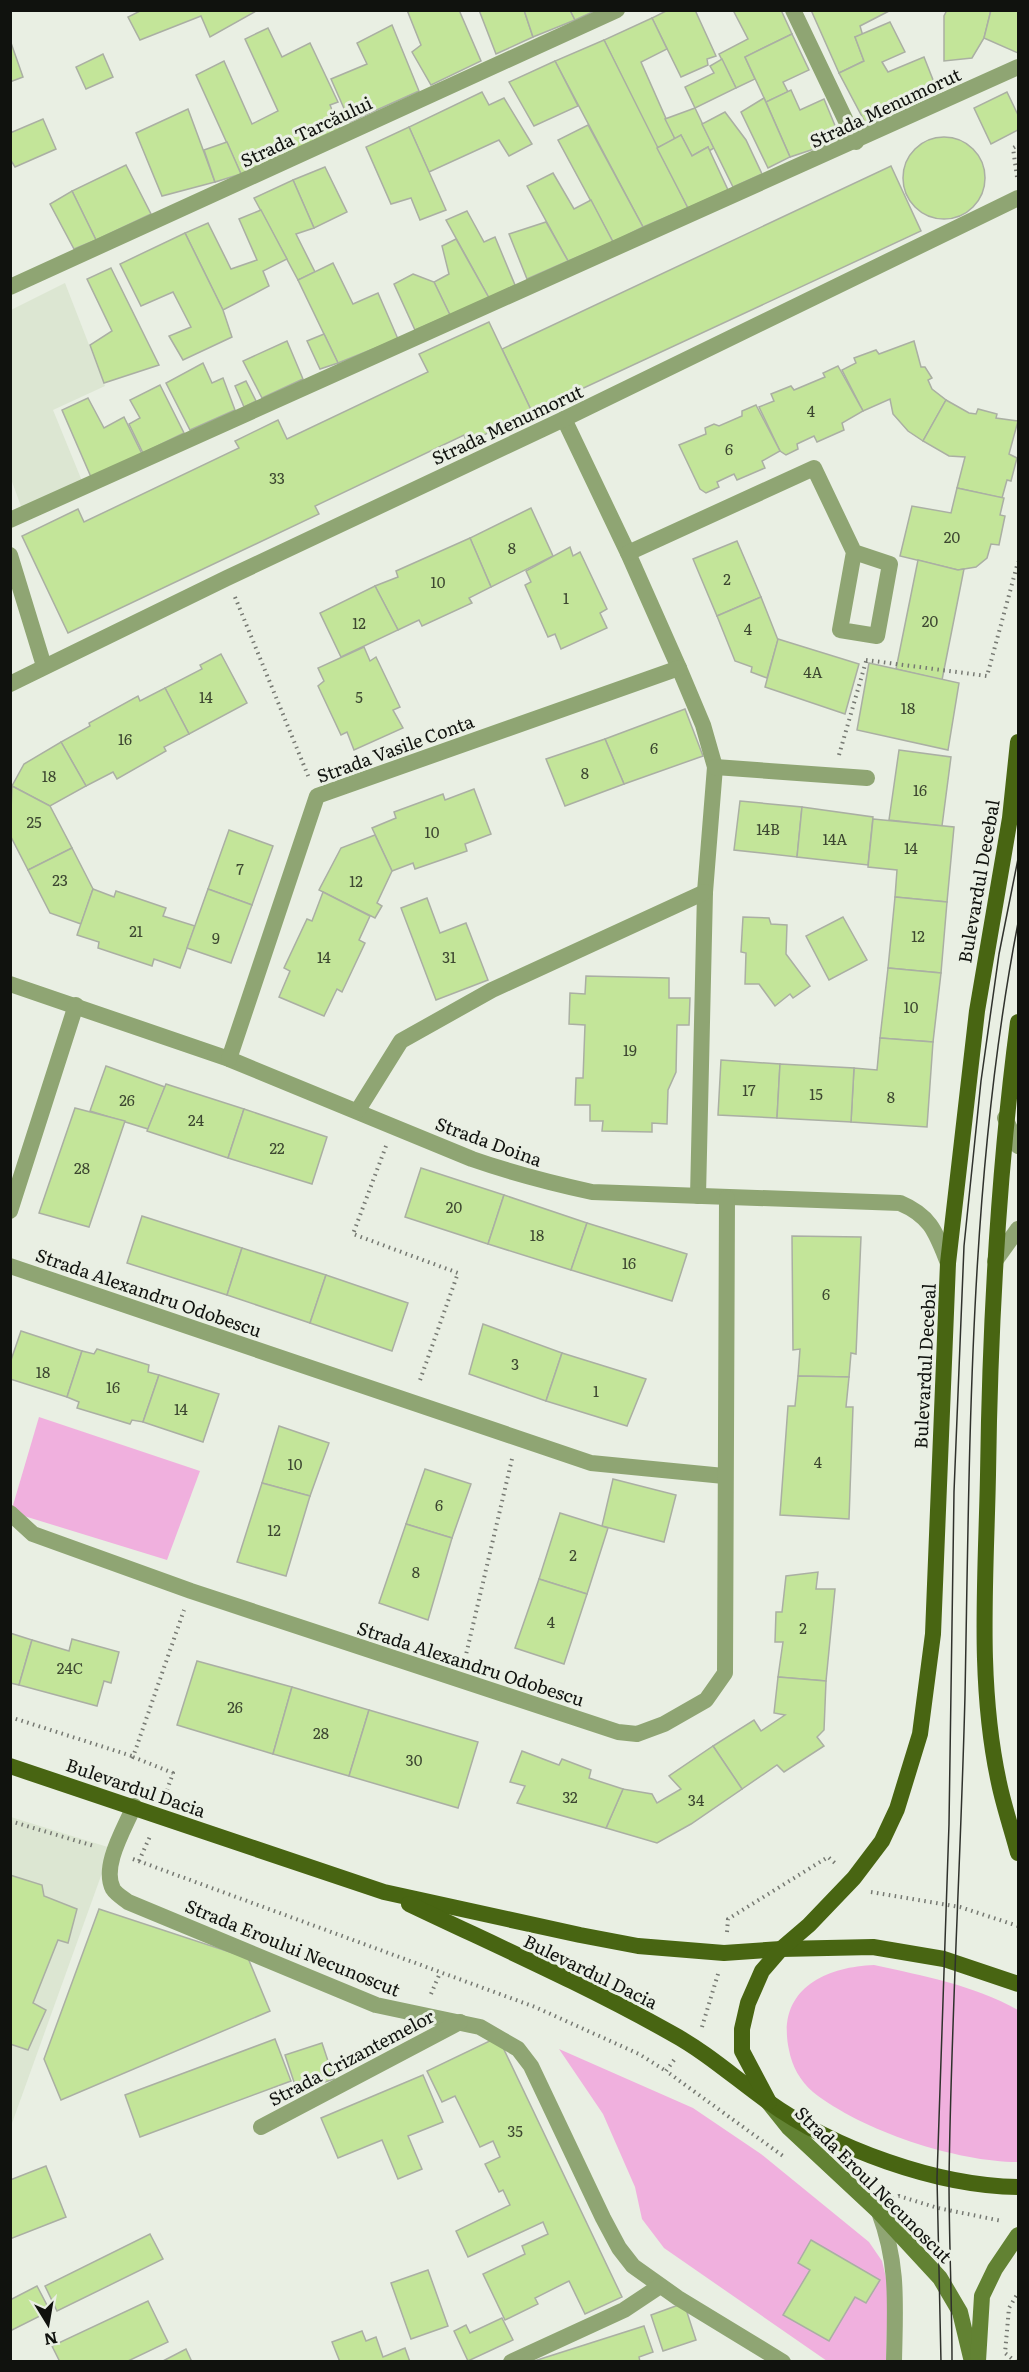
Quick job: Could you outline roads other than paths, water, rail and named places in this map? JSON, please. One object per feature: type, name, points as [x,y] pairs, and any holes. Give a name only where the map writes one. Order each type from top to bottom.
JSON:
[{"type":"main road","name":"Bulevardul Decebal","points":[[781,1949],[809,1925],[854,1878],[882,1841],[897,1809],[920,1734],[933,1634],[948,1263],[977,1011],[1010,818],[1018,742]]},
{"type":"main road","points":[[1018,1022],[1005,1118],[989,1369],[984,1642],[999,1783],[1018,1853]]},
{"type":"main road","name":"Bulevardul Dacia","points":[[10,1766],[384,1892],[563,1978],[686,2042],[769,2102],[819,2131],[903,2167],[938,2178],[1018,2187]]},
{"type":"main road","name":"Bulevardul Dacia","points":[[384,1892],[638,1946],[724,1953],[873,1947],[944,1959],[1018,1984]]},
{"type":"main road","points":[[769,2102],[742,2051],[742,2029],[748,2003],[762,1971],[781,1949]]},
{"type":"main road","name":"Strada Eroul Necunoscut","points":[[769,2102],[789,2128],[876,2210],[940,2278],[952,2297],[966,2330],[972,2361]]},
{"type":"main road","points":[[978,2361],[982,2296],[1014,2229]]},
{"type":"street","name":"Strada Tarcăului","points":[[10,287],[617,10]]},
{"type":"street","points":[[794,10],[856,142]]},
{"type":"street","name":"Strada Menumorut","points":[[10,520],[856,142],[1018,67]]},
{"type":"street","name":"Strada Menumorut","points":[[10,684],[227,578],[564,419],[1018,198]]},
{"type":"street","points":[[564,419],[628,553],[679,668],[703,725],[715,767],[705,892],[698,1196]]},
{"type":"street","points":[[628,553],[814,468],[854,552],[840,630],[877,636],[890,564],[854,552]]},
{"type":"street","points":[[10,555],[44,666]]},
{"type":"street","name":"Strada Vasile Conta","points":[[229,1059],[316,796],[679,668]]},
{"type":"street","points":[[715,767],[867,778]]},
{"type":"street","points":[[358,1110],[400,1041],[492,990],[705,892]]},
{"type":"street","name":"Strada Doina","points":[[10,984],[229,1059],[492,1166],[554,1184],[592,1192],[900,1203],[915,1209],[927,1219],[948,1263]]},
{"type":"street","points":[[10,1211],[76,1005]]},
{"type":"street","points":[[1005,1118],[1018,1146]]},
{"type":"street","name":"Strada Alexandru Odobescu","points":[[10,1512],[33,1534],[191,1591],[618,1732],[637,1734],[664,1724],[706,1700],[725,1673],[724,1476],[727,1198]]},
{"type":"street","points":[[995,1261],[1018,1229]]},
{"type":"street","name":"Strada Alexandru Odobescu","points":[[10,1266],[591,1463],[724,1476]]},
{"type":"street","name":"Strada Eroului Necunoscut","points":[[134,1806],[115,1853],[109,1875],[114,1891],[128,1902],[376,2005],[480,2027],[501,2037],[518,2049],[531,2066],[619,2248],[633,2266],[660,2286],[783,2361]]},
{"type":"street","name":"Strada Crizantemelor","points":[[261,2127],[460,2022]]},
{"type":"street","points":[[876,2210],[890,2243],[895,2272],[894,2361]]},
{"type":"street","points":[[512,2361],[624,2310],[660,2286]]},
{"type":"tram line","points":[[941,2362],[937,2178],[949,1824],[954,1492],[964,1246],[981,1081],[999,954],[1018,859]]},
{"type":"tram line","points":[[952,2362],[950,2120],[965,1695],[968,1501],[975,1308],[990,1114],[1002,1019],[1018,923]]}]
